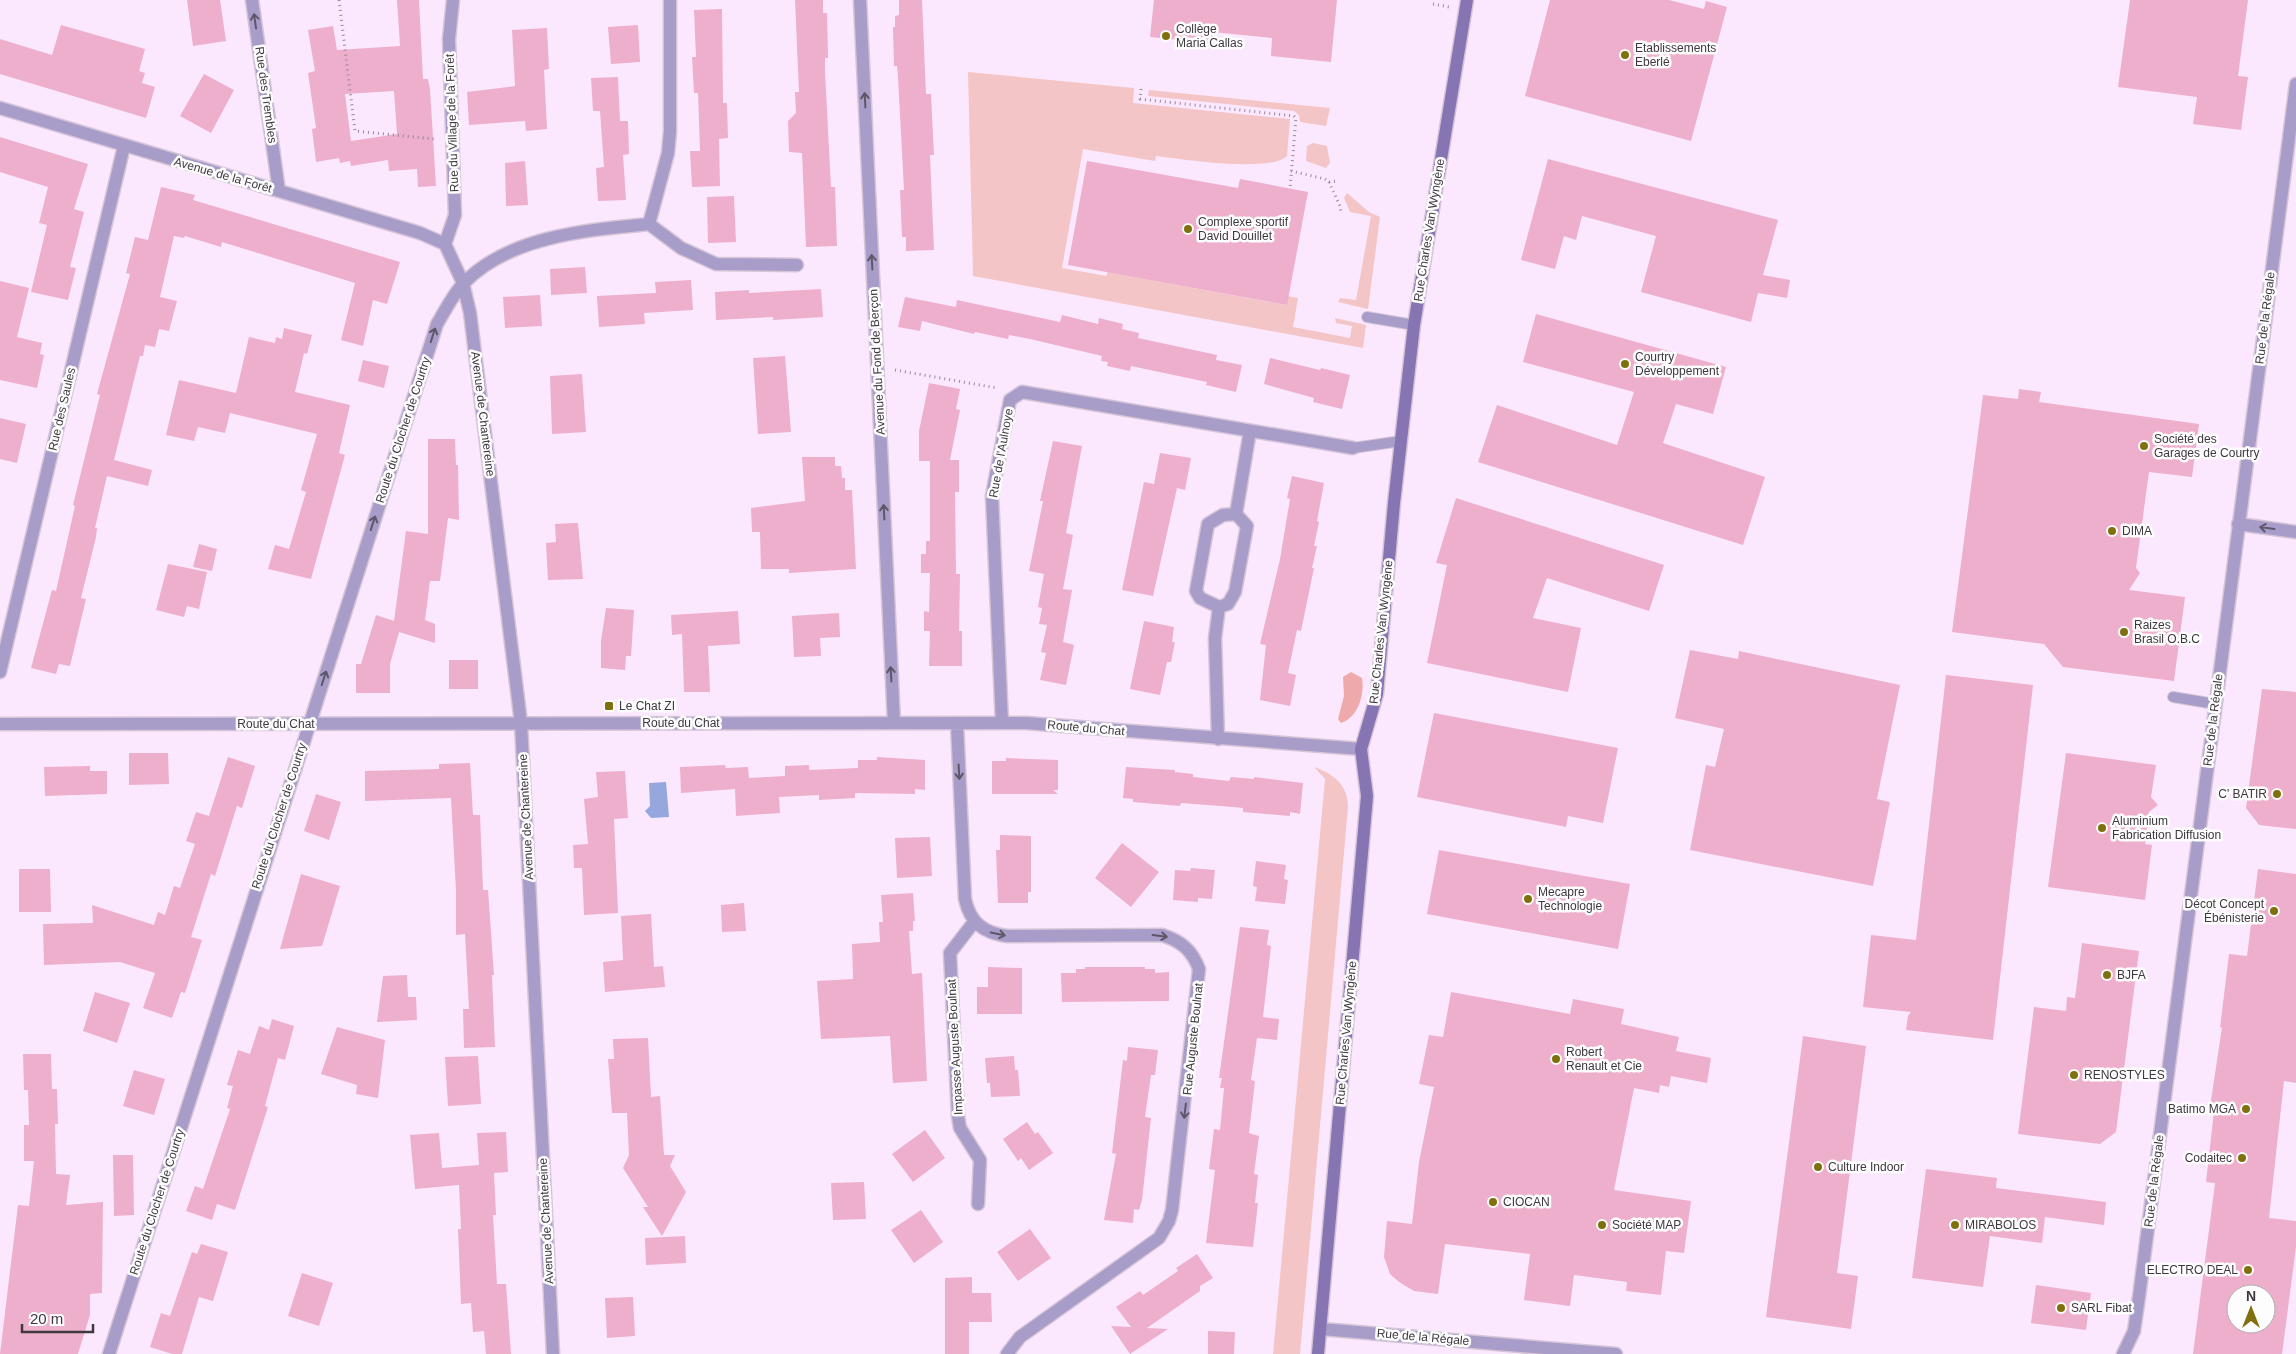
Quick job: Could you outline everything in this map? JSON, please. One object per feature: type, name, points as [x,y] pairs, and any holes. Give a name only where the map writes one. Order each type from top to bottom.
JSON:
[{"type":"street","name":"Rue des Trembles","points":[[252,0],[279,191]]},
{"type":"street","name":"Rue du Village de la Forêt","points":[[445,244],[455,215],[450,39],[453,0]]},
{"type":"street","points":[[649,224],[668,153],[670,131],[670,0]]},
{"type":"street","name":"Avenue du Fond de Berçon","points":[[860,0],[894,723]]},
{"type":"street","name":"Rue Charles Van Wyngène","points":[[1318,1354],[1367,796],[1360,749],[1377,694],[1414,325],[1466,0]]},
{"type":"street","name":"Rue de la Régale","points":[[2123,1354],[2134,1331],[2139,1296],[2296,84]]},
{"type":"street","name":"Avenue de la Forêt","points":[[0,108],[420,233],[445,244]]},
{"type":"street","name":"Rue des Saules","points":[[0,672],[124,146]]},
{"type":"street","points":[[463,283],[508,254],[538,241],[584,230],[649,224],[681,248],[716,264],[797,265]]},
{"type":"street","name":"Avenue de Chantereine","points":[[445,244],[463,283],[474,338],[522,723],[553,1354]]},
{"type":"street","name":"Route du Clocher de Courtry","points":[[109,1354],[308,724],[437,324],[463,283]]},
{"type":"street","points":[[1022,392],[1250,432],[1354,448]]},
{"type":"street","name":"Rue de l'Aulnoye","points":[[1002,723],[992,496],[1010,400],[1022,392]]},
{"type":"street","points":[[1236,514],[1250,432]]},
{"type":"street","points":[[1223,514],[1236,514],[1247,526],[1235,592],[1228,604],[1219,607],[1200,598],[1196,591],[1204,542],[1208,524],[1223,514]]},
{"type":"street","points":[[2238,524],[2296,532]]},
{"type":"street","points":[[1218,739],[1214,638],[1219,607]]},
{"type":"street","points":[[957,723],[966,899],[968,911],[974,922]]},
{"type":"street","name":"Route du Chat","points":[[0,724],[1002,723],[1045,724],[1360,749]]},
{"type":"street","name":"Impasse Auguste Boulnat","points":[[974,922],[950,953],[958,1116],[960,1128],[980,1160],[978,1204]]},
{"type":"street","name":"Rue Auguste Boulnat","points":[[974,922],[986,931],[1008,936],[1162,935],[1174,939],[1189,950],[1199,969],[1182,1130],[1169,1221],[1159,1238],[1020,1337],[1007,1354]]},
{"type":"street","name":"Rue de la Régale","points":[[1321,1329],[1616,1354]]},
{"type":"lane","points":[[1367,317],[1414,325]]},
{"type":"lane","points":[[1354,448],[1401,441]]},
{"type":"lane","points":[[2173,697],[2216,704]]},
{"type":"path","points":[[339,0],[355,131],[453,141]]},
{"type":"path","points":[[1142,89],[1140,99],[1294,116],[1296,118],[1290,189]]},
{"type":"path","points":[[1291,171],[1325,179],[1330,182],[1341,213]]},
{"type":"path","points":[[1330,182],[1338,181]]},
{"type":"path","points":[[877,367],[1022,392]]},
{"type":"shaded area","points":[[968,72],[1134,88],[1133,103],[1290,119],[1287,156],[1278,161],[1263,164],[1224,164],[1156,156],[1155,161],[1083,149],[1062,268],[1106,276],[1108,272],[1286,305],[1288,296],[1298,298],[1293,327],[1350,338],[1352,326],[1336,323],[1335,318],[1366,325],[1363,348],[973,276]]},
{"type":"shaded area","points":[[1149,90],[1330,108],[1326,126],[1300,122],[1299,115],[1294,111],[1148,96]]},
{"type":"shaded area","points":[[1313,143],[1327,146],[1330,163],[1326,168],[1306,161],[1307,146]]},
{"type":"shaded area","points":[[1347,193],[1369,212],[1380,217],[1368,309],[1338,302],[1340,298],[1356,300],[1371,216],[1350,212],[1344,198]]},
{"type":"shaded area","points":[[1351,672],[1362,678],[1361,698],[1352,716],[1341,723],[1338,719],[1344,696],[1343,677]]},
{"type":"shaded area","points":[[1314,767],[1328,773],[1338,781],[1346,792],[1348,807],[1300,1354],[1273,1354],[1325,779]]},
{"type":"water","points":[[666,782],[669,817],[651,818],[645,811],[650,806],[649,783]]},
{"type":"building","points":[[187,0],[220,0],[226,41],[193,46]]},
{"type":"building","points":[[397,0],[419,0],[423,79],[428,79],[430,89],[436,186],[418,187],[417,169],[389,171],[388,160],[351,166],[350,161],[340,163],[339,158],[316,162],[312,129],[316,128],[308,73],[315,71],[308,30],[333,26],[337,50],[400,46]],"holes":[[[394,91],[397,134],[351,141],[345,94]]]},
{"type":"building","points":[[795,0],[823,0],[823,13],[827,13],[828,58],[825,58],[825,72],[831,187],[835,187],[837,246],[806,247],[802,153],[789,152],[788,121],[796,113],[795,92],[799,92]]},
{"type":"building","points":[[899,0],[922,0],[926,94],[931,94],[934,155],[930,155],[934,250],[906,251],[906,237],[902,237],[900,190],[904,190],[898,77],[897,66],[894,66],[893,27],[895,27],[895,16],[899,15]]},
{"type":"building","points":[[1154,0],[1337,0],[1331,62],[1271,56],[1272,38],[1213,32],[1212,43],[1150,37]]},
{"type":"building","name":"Etablissements Eberlé","points":[[1550,0],[1669,0],[1704,9],[1706,1],[1727,7],[1691,141],[1525,96]]},
{"type":"building","points":[[2130,0],[2248,0],[2238,76],[2248,77],[2241,130],[2193,124],[2197,97],[2118,87]]},
{"type":"building","points":[[722,9],[723,103],[727,103],[728,138],[719,139],[720,186],[692,187],[690,151],[700,151],[698,93],[694,93],[692,57],[696,57],[694,10]]},
{"type":"building","points":[[61,25],[145,49],[139,71],[145,73],[142,83],[155,87],[146,118],[0,74],[0,39],[52,55]]},
{"type":"building","points":[[638,25],[640,62],[611,64],[608,27]]},
{"type":"building","points":[[547,28],[549,69],[544,70],[547,129],[526,131],[525,121],[469,125],[467,92],[515,86],[512,30]]},
{"type":"building","points":[[204,74],[234,90],[211,133],[180,116]]},
{"type":"building","points":[[618,77],[620,121],[628,121],[629,154],[623,155],[626,200],[598,201],[596,168],[604,167],[600,111],[593,111],[591,78]]},
{"type":"building","points":[[0,137],[88,164],[74,209],[84,212],[70,267],[76,268],[68,300],[31,292],[47,225],[39,223],[48,187],[0,172]]},
{"type":"building","points":[[1548,159],[1778,220],[1763,275],[1790,280],[1787,298],[1758,293],[1751,322],[1641,292],[1656,236],[1582,216],[1576,240],[1564,236],[1555,269],[1521,260]]},
{"type":"building","points":[[525,161],[528,205],[506,206],[505,163]]},
{"type":"building","name":"Complexe sportif David Douillet","points":[[1087,161],[1238,188],[1240,179],[1308,192],[1287,305],[1068,265]]},
{"type":"building","points":[[161,187],[195,195],[193,200],[400,262],[387,304],[373,300],[363,346],[341,340],[355,283],[222,242],[221,247],[185,236],[184,238],[174,236],[160,297],[177,301],[169,331],[159,329],[155,347],[145,345],[143,356],[140,356],[114,460],[152,470],[148,486],[107,476],[95,528],[97,528],[96,537],[81,598],[86,599],[70,666],[59,664],[56,674],[31,668],[52,590],[56,591],[75,506],[73,505],[100,395],[97,394],[130,274],[126,273],[135,237],[148,240]]},
{"type":"building","points":[[734,196],[736,242],[708,243],[707,197]]},
{"type":"building","points":[[585,267],[587,293],[551,295],[550,269]]},
{"type":"building","points":[[691,280],[693,310],[644,313],[645,324],[599,327],[597,296],[656,293],[655,282]]},
{"type":"building","points":[[0,281],[29,288],[17,337],[42,343],[40,354],[44,355],[37,388],[0,380]]},
{"type":"building","points":[[821,289],[823,317],[773,320],[773,317],[716,320],[715,292],[749,290],[749,293]]},
{"type":"building","points":[[540,295],[542,326],[505,328],[503,297]]},
{"type":"building","points":[[905,297],[956,307],[957,300],[1060,322],[1062,315],[1098,324],[1099,318],[1123,324],[1122,329],[1139,333],[1138,338],[1217,355],[1216,360],[1242,365],[1236,392],[1206,385],[1207,382],[1131,366],[1130,371],[1107,366],[1108,362],[1101,361],[1102,356],[1030,339],[1009,335],[1008,339],[975,332],[974,334],[922,321],[920,331],[898,327]]},
{"type":"building","points":[[1536,314],[1726,367],[1713,414],[1676,404],[1663,443],[1765,477],[1743,545],[1478,462],[1497,405],[1617,445],[1634,392],[1523,362]]},
{"type":"building","points":[[284,328],[312,335],[307,354],[304,353],[295,392],[350,405],[339,453],[345,455],[311,579],[268,569],[275,545],[289,549],[306,492],[301,490],[317,434],[230,413],[225,433],[198,427],[194,441],[166,435],[179,380],[236,393],[249,337],[275,343],[276,337],[282,339]]},
{"type":"building","points":[[785,356],[791,432],[758,434],[753,358]]},
{"type":"building","points":[[1270,358],[1350,375],[1342,409],[1313,402],[1314,398],[1264,384]]},
{"type":"building","points":[[363,360],[389,366],[384,388],[358,381]]},
{"type":"building","points":[[582,374],[586,432],[552,434],[550,376]]},
{"type":"building","points":[[929,383],[960,389],[956,409],[960,410],[950,460],[959,460],[959,492],[955,492],[956,574],[960,574],[959,631],[962,631],[962,666],[929,666],[930,631],[924,631],[924,611],[929,612],[930,573],[921,573],[921,554],[926,554],[926,541],[930,541],[930,461],[919,461],[919,431]]},
{"type":"building","points":[[2019,389],[2041,392],[2039,402],[2199,424],[2192,477],[2149,472],[2136,568],[2140,573],[2129,590],[2185,597],[2174,681],[2063,667],[2044,644],[1952,632],[1983,395],[2018,399]]},
{"type":"building","points":[[0,418],[26,424],[17,463],[0,459]]},
{"type":"building","points":[[428,439],[455,439],[456,465],[458,465],[459,520],[448,518],[440,581],[430,581],[425,620],[435,624],[435,643],[399,632],[390,664],[390,693],[356,693],[356,664],[361,664],[376,615],[394,621],[406,531],[428,534]]},
{"type":"building","points":[[1053,441],[1082,446],[1066,533],[1073,535],[1063,589],[1072,590],[1063,642],[1074,645],[1066,685],[1040,680],[1046,653],[1041,652],[1047,625],[1039,624],[1042,608],[1038,607],[1044,574],[1029,571],[1043,501],[1040,501]]},
{"type":"building","points":[[1160,453],[1191,458],[1185,490],[1177,488],[1153,596],[1122,590],[1144,482],[1154,484]]},
{"type":"building","points":[[802,457],[835,457],[835,466],[841,466],[842,478],[845,478],[845,490],[852,490],[856,569],[789,573],[789,569],[761,569],[760,532],[752,532],[751,508],[805,501]]},
{"type":"building","points":[[1292,476],[1324,483],[1314,546],[1317,546],[1312,568],[1314,568],[1301,631],[1297,630],[1288,673],[1296,675],[1290,706],[1260,700],[1266,645],[1260,644],[1280,559],[1290,499],[1287,498]]},
{"type":"building","points":[[1456,498],[1664,565],[1649,611],[1547,578],[1533,618],[1581,628],[1568,692],[1427,663],[1447,565],[1436,563]]},
{"type":"building","points":[[578,523],[583,579],[548,580],[546,543],[556,542],[555,524]]},
{"type":"building","points":[[199,544],[217,549],[212,571],[193,567]]},
{"type":"building","points":[[168,564],[207,572],[199,609],[187,606],[184,617],[156,610]]},
{"type":"building","points":[[606,608],[634,610],[631,656],[626,656],[625,670],[601,668],[601,641]]},
{"type":"building","points":[[738,611],[740,644],[708,646],[710,692],[684,692],[682,634],[672,635],[671,615]]},
{"type":"building","points":[[839,613],[840,637],[820,638],[821,656],[794,657],[792,616]]},
{"type":"building","points":[[1144,621],[1174,627],[1172,642],[1175,642],[1171,662],[1167,662],[1160,695],[1130,689]]},
{"type":"building","points":[[1690,650],[1738,659],[1739,651],[1900,685],[1877,799],[1890,802],[1873,886],[1690,850],[1706,765],[1715,767],[1724,729],[1675,718]]},
{"type":"building","points":[[449,660],[478,660],[478,689],[449,689]]},
{"type":"building","points":[[1946,675],[2033,685],[1993,1040],[1906,1030],[1908,1016],[1911,1012],[1863,1007],[1871,935],[1916,940]]},
{"type":"building","points":[[2262,689],[2296,692],[2296,829],[2259,825],[2246,808]]},
{"type":"building","points":[[1434,713],[1618,748],[1603,823],[1568,816],[1566,827],[1417,797]]},
{"type":"building","points":[[129,753],[168,753],[169,784],[129,785]]},
{"type":"building","name":"Aluminium Fabrication Diffusion","points":[[2066,753],[2156,765],[2151,797],[2158,805],[2149,812],[2145,844],[2152,845],[2145,900],[2048,887]]},
{"type":"building","points":[[228,757],[255,766],[242,808],[237,806],[215,876],[211,874],[191,937],[202,940],[185,993],[181,992],[172,1018],[143,1008],[155,973],[120,962],[44,965],[43,924],[93,923],[92,905],[154,925],[158,912],[165,915],[174,886],[180,888],[195,844],[186,841],[196,812],[209,816]]},
{"type":"building","points":[[877,757],[925,760],[925,790],[915,789],[915,794],[855,793],[855,798],[819,800],[819,795],[779,797],[780,813],[736,816],[735,789],[681,793],[680,767],[725,765],[726,768],[748,767],[749,778],[785,776],[785,766],[809,765],[809,770],[858,768],[858,760],[877,760]]},
{"type":"building","points":[[1006,758],[1058,760],[1058,790],[1053,790],[1058,794],[992,794],[992,761],[1006,761]]},
{"type":"building","points":[[470,763],[473,815],[480,815],[483,890],[488,890],[494,975],[492,975],[495,1047],[464,1048],[463,1009],[469,1009],[465,934],[456,935],[456,891],[451,798],[365,801],[365,771],[439,769],[439,764]]},
{"type":"building","points":[[90,766],[90,771],[107,771],[107,794],[45,796],[44,767]]},
{"type":"building","points":[[1126,767],[1175,770],[1175,772],[1193,774],[1193,777],[1229,781],[1231,777],[1254,779],[1254,777],[1303,783],[1300,814],[1290,812],[1290,816],[1243,812],[1243,808],[1233,807],[1181,803],[1180,806],[1133,802],[1133,799],[1123,798]]},
{"type":"building","points":[[625,771],[628,818],[614,819],[618,913],[584,915],[582,868],[574,868],[573,845],[588,844],[584,799],[598,797],[596,772]]},
{"type":"building","points":[[316,794],[341,802],[329,840],[304,831]]},
{"type":"building","points":[[1000,835],[1031,836],[1031,892],[1028,892],[1028,903],[998,903],[996,850],[1000,850]]},
{"type":"building","points":[[930,837],[932,876],[897,878],[895,838]]},
{"type":"building","points":[[1122,843],[1159,872],[1131,907],[1095,878]]},
{"type":"building","name":"Mecapre Technologie","points":[[1439,850],[1630,884],[1618,949],[1427,914]]},
{"type":"building","points":[[1256,861],[1286,865],[1284,879],[1288,880],[1285,904],[1255,901],[1257,887],[1253,886]]},
{"type":"building","points":[[1191,868],[1215,870],[1212,899],[1198,898],[1198,902],[1173,900],[1175,870],[1190,871]]},
{"type":"building","points":[[19,869],[50,869],[51,912],[19,912]]},
{"type":"building","points":[[2258,869],[2296,874],[2296,1083],[2284,1081],[2269,1218],[2296,1221],[2296,1247],[2282,1354],[2193,1354],[2215,1183],[2206,1182],[2214,1111],[2210,1107],[2222,1027],[2220,1028],[2229,954],[2247,956]]},
{"type":"building","points":[[301,874],[340,886],[322,946],[280,949]]},
{"type":"building","points":[[913,893],[915,921],[913,921],[913,931],[909,931],[912,974],[922,973],[927,1081],[893,1083],[890,1036],[821,1039],[817,981],[853,979],[852,944],[880,942],[879,922],[883,922],[881,895]]},
{"type":"building","points":[[744,903],[746,931],[722,932],[721,905]]},
{"type":"building","points":[[651,914],[654,967],[663,966],[665,987],[605,992],[603,962],[623,960],[621,916]]},
{"type":"building","points":[[1240,927],[1269,930],[1267,945],[1271,946],[1263,1017],[1279,1019],[1277,1040],[1257,1038],[1251,1080],[1255,1081],[1249,1133],[1259,1136],[1254,1174],[1258,1175],[1255,1203],[1258,1203],[1253,1247],[1206,1243],[1215,1170],[1209,1169],[1214,1129],[1220,1130],[1224,1088],[1220,1088],[1222,1078],[1219,1078]]},
{"type":"building","name":"RENOSTYLES","points":[[2082,943],[2139,951],[2116,1132],[2100,1144],[2018,1134],[2034,1007],[2066,1011],[2067,997],[2075,998]]},
{"type":"building","points":[[988,967],[1022,968],[1022,1014],[977,1014],[977,987],[988,987]]},
{"type":"building","points":[[1085,967],[1145,967],[1145,969],[1155,969],[1155,973],[1169,972],[1169,1001],[1062,1002],[1061,973],[1076,973],[1076,969],[1085,969]]},
{"type":"building","points":[[407,975],[408,997],[416,997],[417,1020],[377,1022],[383,976]]},
{"type":"building","points":[[95,992],[130,1003],[117,1043],[83,1031]]},
{"type":"building","points":[[1451,992],[1570,1014],[1573,999],[1624,1009],[1621,1024],[1679,1037],[1676,1051],[1711,1058],[1707,1083],[1671,1076],[1669,1087],[1660,1085],[1659,1093],[1634,1088],[1614,1190],[1691,1201],[1684,1253],[1666,1251],[1661,1295],[1626,1291],[1627,1282],[1574,1275],[1570,1306],[1524,1300],[1530,1254],[1445,1244],[1438,1294],[1414,1291],[1390,1274],[1384,1257],[1387,1221],[1412,1224],[1419,1162],[1434,1087],[1419,1084],[1429,1035],[1443,1037]]},
{"type":"building","points":[[272,1019],[294,1026],[285,1060],[278,1058],[265,1106],[268,1107],[235,1210],[217,1204],[212,1220],[186,1211],[195,1186],[203,1189],[230,1109],[227,1108],[233,1086],[227,1085],[238,1050],[250,1054],[259,1026],[269,1030]]},
{"type":"building","points":[[337,1027],[385,1040],[378,1098],[356,1094],[357,1085],[321,1074]]},
{"type":"building","name":"Culture Indoor","points":[[1803,1036],[1866,1046],[1837,1273],[1858,1276],[1851,1329],[1766,1317]]},
{"type":"building","points":[[648,1038],[651,1097],[660,1096],[664,1155],[675,1155],[670,1166],[686,1192],[662,1236],[643,1207],[648,1207],[623,1168],[629,1155],[627,1113],[612,1113],[608,1059],[614,1059],[613,1039]]},
{"type":"building","points":[[1128,1047],[1158,1050],[1155,1075],[1151,1075],[1145,1117],[1151,1118],[1142,1200],[1139,1210],[1134,1209],[1133,1223],[1104,1220],[1116,1154],[1112,1153],[1123,1060],[1127,1061]]},
{"type":"building","points":[[23,1054],[51,1054],[52,1089],[57,1089],[58,1124],[55,1124],[56,1174],[70,1175],[66,1205],[103,1202],[102,1293],[90,1294],[90,1315],[78,1354],[0,1354],[18,1205],[29,1206],[34,1161],[24,1161],[24,1125],[29,1125],[28,1090],[24,1090]]},
{"type":"building","points":[[478,1056],[481,1104],[448,1106],[445,1057]]},
{"type":"building","points":[[1014,1056],[1015,1070],[1018,1070],[1020,1096],[991,1097],[990,1083],[987,1083],[985,1058]]},
{"type":"building","points":[[134,1070],[165,1079],[154,1115],[123,1106]]},
{"type":"building","points":[[1027,1122],[1035,1134],[1038,1132],[1053,1153],[1029,1170],[1021,1158],[1018,1161],[1003,1139]]},
{"type":"building","points":[[925,1130],[945,1158],[913,1182],[892,1154]]},
{"type":"building","points":[[506,1132],[508,1172],[494,1173],[496,1215],[493,1215],[497,1284],[506,1284],[511,1354],[486,1354],[484,1331],[473,1332],[471,1303],[461,1304],[458,1229],[461,1229],[459,1185],[415,1189],[410,1135],[439,1133],[442,1168],[479,1165],[477,1133]]},
{"type":"building","points":[[113,1155],[133,1155],[134,1215],[114,1216]]},
{"type":"building","name":"MIRABOLOS","points":[[1926,1169],[1997,1178],[1996,1188],[2106,1202],[2104,1225],[2045,1217],[2042,1243],[1990,1236],[1983,1287],[1912,1278]]},
{"type":"building","points":[[864,1182],[866,1219],[833,1220],[831,1183]]},
{"type":"building","points":[[921,1210],[943,1242],[914,1263],[891,1230]]},
{"type":"building","points":[[1030,1229],[1051,1258],[1018,1281],[997,1252]]},
{"type":"building","points":[[685,1236],[686,1263],[646,1265],[645,1238]]},
{"type":"building","points":[[201,1244],[228,1252],[213,1301],[199,1297],[182,1354],[172,1354],[150,1347],[161,1313],[170,1316],[192,1252],[197,1254]]},
{"type":"building","points":[[1197,1254],[1213,1278],[1200,1286],[1200,1291],[1147,1328],[1168,1329],[1130,1354],[1111,1326],[1131,1327],[1116,1307],[1140,1291],[1143,1295],[1178,1271],[1176,1268]]},
{"type":"building","points":[[302,1273],[333,1283],[319,1326],[288,1316]]},
{"type":"building","points":[[972,1277],[972,1293],[991,1293],[992,1322],[969,1322],[969,1354],[945,1354],[945,1278]]},
{"type":"building","name":"SARL Fibat","points":[[2036,1285],[2091,1293],[2086,1330],[2031,1323]]},
{"type":"building","points":[[633,1297],[635,1336],[607,1338],[605,1298]]},
{"type":"building","points":[[1208,1331],[1235,1332],[1234,1354],[1208,1354]]},
{"type":"place","name":"Collège Maria Callas","points":[[1166,36]]},
{"type":"place","name":"Etablissements Eberlé","points":[[1625,55]]},
{"type":"place","name":"Complexe sportif David Douillet","points":[[1188,229]]},
{"type":"place","name":"Courtry Développement","points":[[1625,364]]},
{"type":"place","name":"Société des Garages de Courtry","points":[[2144,446]]},
{"type":"place","name":"DIMA","points":[[2112,531]]},
{"type":"place","name":"Raizes Brasil O.B.C","points":[[2124,632]]},
{"type":"place","name":"Le Chat ZI","points":[[609,706]]},
{"type":"place","name":"C' BATIR","points":[[2277,794]]},
{"type":"place","name":"Aluminium Fabrication Diffusion","points":[[2102,828]]},
{"type":"place","name":"Mecapre Technologie","points":[[1528,899]]},
{"type":"place","name":"Décot Concept Ébénisterie","points":[[2274,911]]},
{"type":"place","name":"BJFA","points":[[2107,975]]},
{"type":"place","name":"Robert Renault et Cie","points":[[1556,1059]]},
{"type":"place","name":"RENOSTYLES","points":[[2074,1075]]},
{"type":"place","name":"Batimo MGA","points":[[2246,1109]]},
{"type":"place","name":"Codaitec","points":[[2242,1158]]},
{"type":"place","name":"Culture Indoor","points":[[1818,1167]]},
{"type":"place","name":"CIOCAN","points":[[1493,1202]]},
{"type":"place","name":"Société MAP","points":[[1602,1225]]},
{"type":"place","name":"MIRABOLOS","points":[[1955,1225]]},
{"type":"place","name":"ELECTRO DEAL","points":[[2248,1270]]},
{"type":"place","name":"SARL Fibat","points":[[2061,1308]]}]
